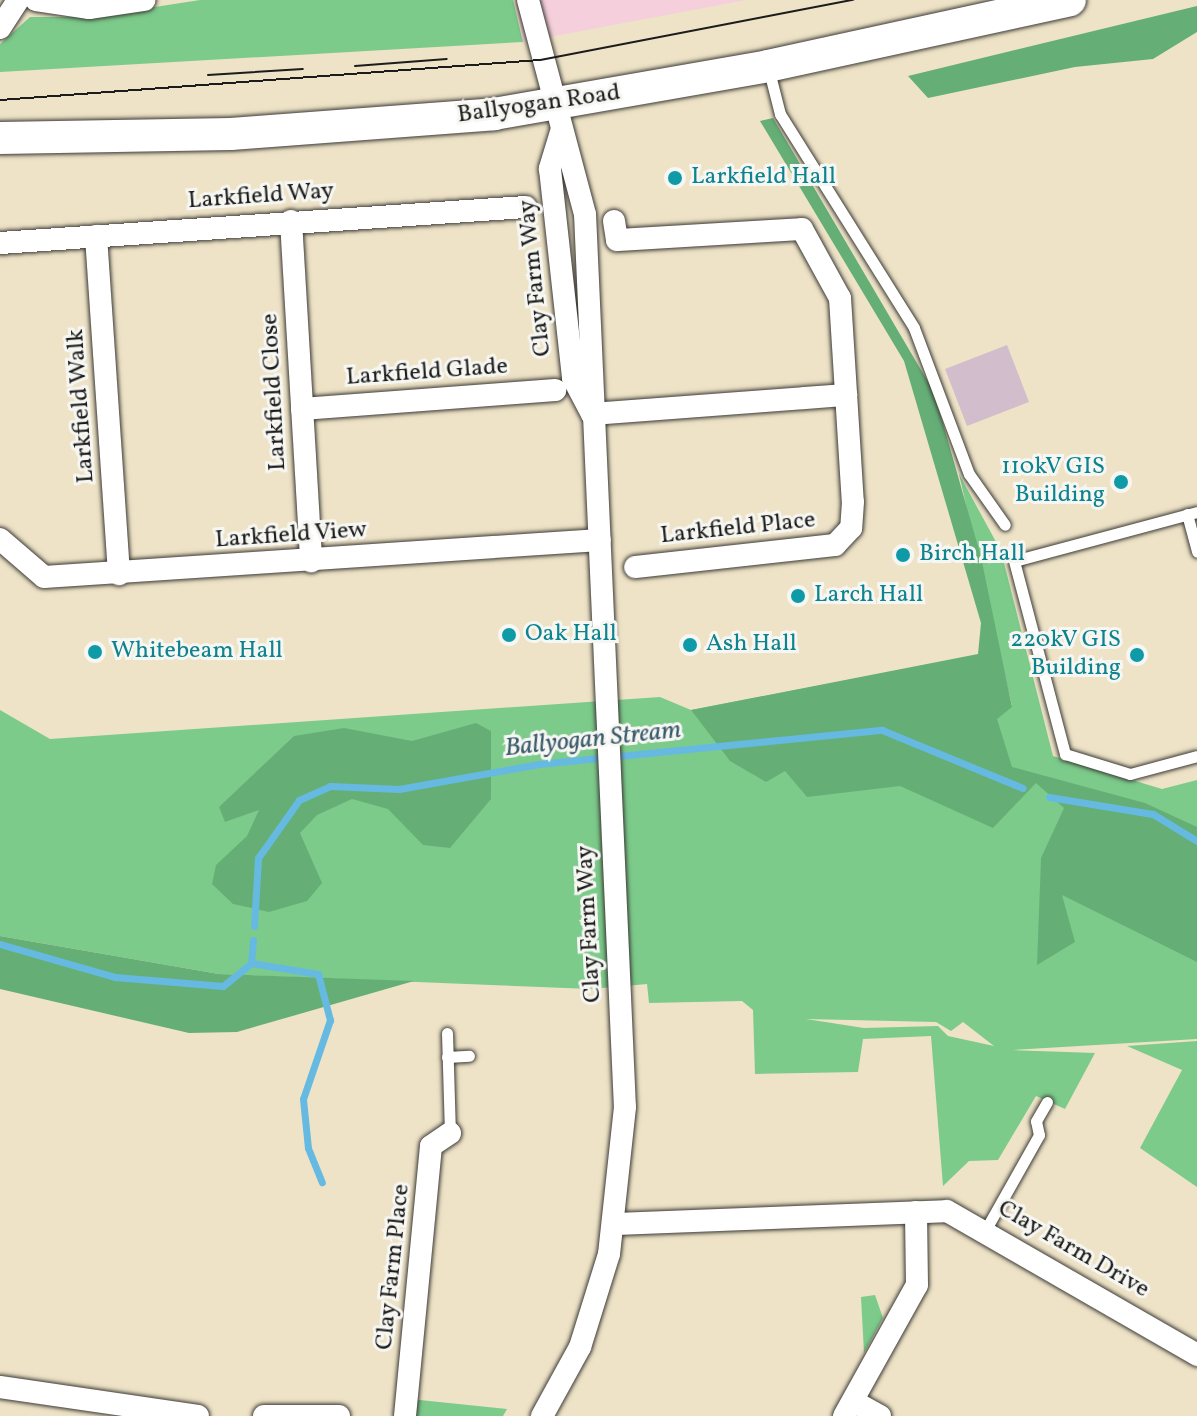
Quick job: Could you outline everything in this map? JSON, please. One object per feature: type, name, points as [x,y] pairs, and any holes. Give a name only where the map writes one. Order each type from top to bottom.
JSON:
[{"type":"street","points":[[0,28],[18,0]]},
{"type":"street","points":[[36,0],[89,8],[144,0]]},
{"type":"street","name":"Clay Farm Way","points":[[528,0],[557,119],[574,153],[585,214],[598,393],[592,414],[600,540],[624,1137],[614,1224],[580,1347],[542,1416]]},
{"type":"street","name":"Ballyogan Road","points":[[0,138],[231,134],[557,119],[768,66],[1070,0]]},
{"type":"street","name":"Larkfield Way","points":[[0,243],[526,207]]},
{"type":"street","name":"Larkfield Close","points":[[291,221],[311,561]]},
{"type":"street","name":"Larkfield Place","points":[[614,221],[617,240],[802,229],[840,298],[846,395],[851,528],[835,545],[635,567]]},
{"type":"street","name":"Larkfield Walk","points":[[96,236],[119,574]]},
{"type":"street","name":"Larkfield Glade","points":[[302,409],[555,390]]},
{"type":"street","points":[[592,414],[846,395]]},
{"type":"street","name":"Larkfield View","points":[[0,539],[37,576],[119,574],[600,540]]},
{"type":"street","name":"Clay Farm Place","points":[[405,1416],[431,1146],[450,1133]]},
{"type":"street","name":"Clay Farm Drive","points":[[614,1224],[947,1211],[986,1229],[1197,1355]]},
{"type":"street","points":[[880,1416],[849,1408],[917,1285],[916,1212]]},
{"type":"street","points":[[0,1387],[198,1416]]},
{"type":"street","points":[[264,1416],[339,1416]]},
{"type":"lane","points":[[768,66],[786,126],[914,328],[969,474],[1005,525]]},
{"type":"lane","points":[[1197,552],[1192,513],[1014,561],[1065,754],[1130,774],[1197,756]]},
{"type":"lane","points":[[447,1033],[450,1133]]},
{"type":"lane","points":[[447,1057],[469,1056]]},
{"type":"lane","points":[[986,1229],[1039,1135],[1036,1121],[1047,1102]]},
{"type":"shaded area","points":[[516,0],[746,0],[523,42]]},
{"type":"shaded area","points":[[1007,345],[1029,402],[967,426],[945,369]]},
{"type":"green space","points":[[200,0],[513,0],[523,42],[0,72],[0,44],[30,17],[90,17]]},
{"type":"green space","points":[[1197,6],[1197,32],[1153,59],[1075,67],[928,98],[908,76]]},
{"type":"green space","points":[[773,118],[934,392],[981,557],[1012,707],[997,719],[1012,767],[1145,803],[1197,827],[1197,962],[1062,895],[1075,942],[1037,965],[1041,858],[1064,808],[1036,783],[993,828],[900,786],[807,797],[785,771],[766,782],[730,761],[691,710],[978,654],[981,623],[904,361],[760,121]]},
{"type":"green space","points":[[959,474],[1001,551],[1053,756],[1162,789],[1197,780],[1197,1039],[1012,1050],[1095,1053],[1065,1109],[1036,1096],[998,1160],[969,1161],[943,1186],[931,1036],[863,1039],[858,1072],[755,1074],[753,1010],[742,1001],[649,1003],[647,984],[591,989],[219,974],[0,936],[0,710],[50,739],[660,697],[691,710],[978,655],[1012,706]],"holes":[[[806,1019],[936,1022],[951,1031],[963,1022],[994,1046],[948,1036],[938,1026],[864,1028]]]},
{"type":"green space","points":[[476,723],[491,731],[491,799],[450,848],[423,845],[388,809],[352,799],[317,815],[300,833],[322,883],[307,901],[269,912],[233,904],[212,884],[216,865],[247,836],[259,810],[225,822],[219,807],[294,736],[344,728],[412,741]]},
{"type":"green space","points":[[0,936],[219,974],[414,981],[237,1032],[189,1033],[0,989]]},
{"type":"green space","points":[[1197,1041],[1197,1187],[1140,1148],[1182,1070],[1127,1046]]},
{"type":"green space","points":[[875,1295],[883,1318],[864,1353],[861,1297]]},
{"type":"green space","points":[[410,1399],[507,1409],[503,1416],[409,1416]]},
{"type":"waterway","name":"Ballyogan Stream","points":[[254,926],[258,858],[299,800],[330,786],[399,789],[539,764],[882,730],[1023,788]]},
{"type":"waterway","name":"Ballyogan Stream","points":[[1049,797],[1153,814],[1197,841]]},
{"type":"waterway","name":"Ballyogan Stream","points":[[0,944],[115,977],[223,986],[251,963],[253,940]]},
{"type":"waterway","points":[[251,963],[318,974],[330,1020],[303,1099],[308,1148],[322,1182]]},
{"type":"tram line","points":[[0,100],[540,60],[853,0]]},
{"type":"tram line","points":[[355,66],[447,59]]},
{"type":"tram line","points":[[208,75],[303,69]]},
{"type":"place","name":"Larkfield Hall","points":[[675,178]]},
{"type":"place","name":"110kV GIS Building","points":[[1121,482]]},
{"type":"place","name":"Birch Hall","points":[[903,555]]},
{"type":"place","name":"Larch Hall","points":[[798,596]]},
{"type":"place","name":"Oak Hall","points":[[509,635]]},
{"type":"place","name":"Ash Hall","points":[[690,645]]},
{"type":"place","name":"Whitebeam Hall","points":[[95,652]]},
{"type":"place","name":"220kV GIS Building","points":[[1137,655]]}]
